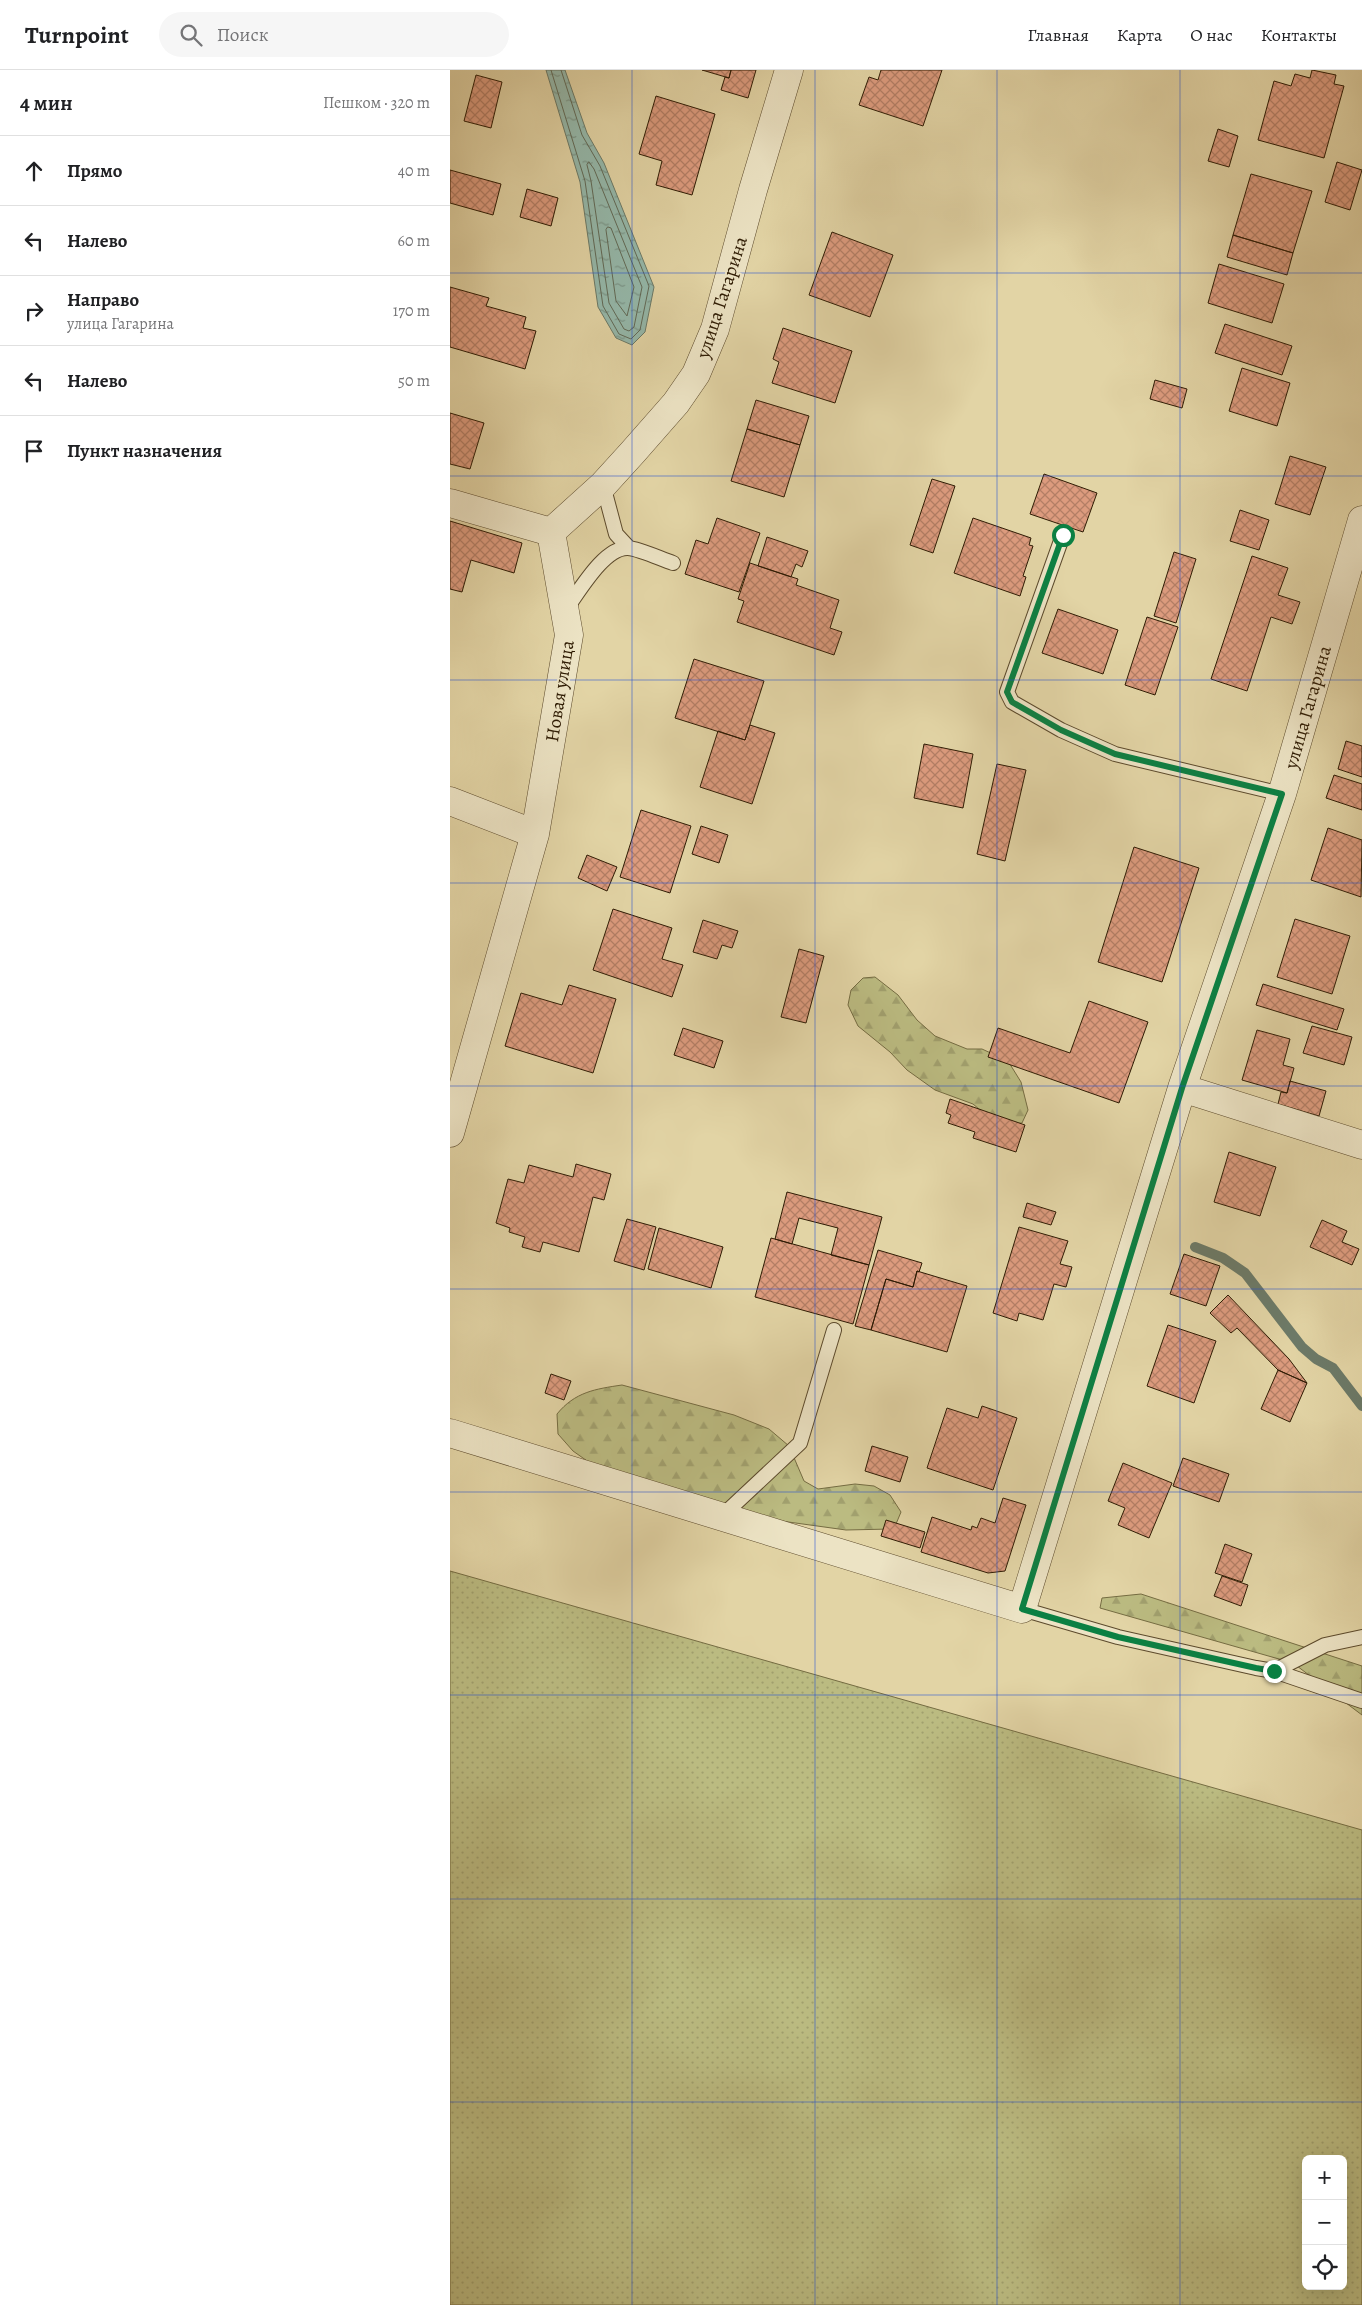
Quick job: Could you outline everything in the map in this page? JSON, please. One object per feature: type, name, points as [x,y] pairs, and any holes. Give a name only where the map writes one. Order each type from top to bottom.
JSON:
[{"type":"street","name":"улица Гагарина","points":[[551,532],[603,485],[676,403],[696,374],[715,329],[753,190],[790,70]]},
{"type":"street","points":[[450,503],[551,532]]},
{"type":"street","name":"улица Гагарина","points":[[1022,1609],[1182,1088],[1282,794],[1362,520]]},
{"type":"street","name":"Новая улица","points":[[450,1133],[535,834],[569,635],[551,532]]},
{"type":"street","points":[[450,801],[535,834]]},
{"type":"street","points":[[1182,1088],[1362,1146]]},
{"type":"street","points":[[450,1433],[1022,1609]]},
{"type":"lane","points":[[603,485],[616,534],[629,548]]},
{"type":"lane","points":[[1063,535],[1007,692],[1012,702],[1061,730],[1115,754],[1282,794]]},
{"type":"lane","points":[[566,610],[600,564],[615,550],[629,548],[673,563]]},
{"type":"lane","points":[[721,1516],[800,1443],[834,1330]]},
{"type":"lane","points":[[1022,1609],[1118,1637],[1274,1671],[1362,1701]]},
{"type":"lane","points":[[1274,1671],[1325,1645],[1362,1637]]},
{"type":"green space","points":[[875,977],[898,995],[917,1020],[935,1036],[967,1049],[982,1049],[1008,1061],[1021,1082],[1028,1110],[1022,1123],[1011,1124],[985,1114],[973,1104],[935,1090],[907,1070],[890,1052],[858,1026],[848,1005],[851,990],[863,978]]},
{"type":"green space","points":[[622,1385],[734,1415],[769,1429],[789,1446],[804,1481],[818,1489],[855,1484],[874,1486],[890,1495],[901,1512],[896,1524],[891,1529],[846,1530],[774,1520],[600,1470],[573,1451],[558,1434],[557,1414],[578,1396],[594,1390]]},
{"type":"green space","points":[[450,1571],[1362,1830],[1362,2305],[450,2305]]},
{"type":"green space","points":[[1141,1594],[1362,1666],[1362,1715],[1293,1663],[1100,1608],[1102,1598]]},
{"type":"water","points":[[546,70],[565,70],[587,133],[604,163],[654,287],[645,332],[632,345],[616,338],[598,307],[580,182]]},
{"type":"building","points":[[702,70],[731,70],[729,78]]},
{"type":"building","points":[[731,70],[756,70],[748,98],[721,90],[725,77],[729,78]]},
{"type":"building","points":[[881,70],[942,70],[923,126],[859,105],[869,77],[878,80]]},
{"type":"building","points":[[1312,70],[1336,75],[1334,84],[1344,86],[1324,158],[1258,140],[1274,81],[1291,86],[1295,74],[1310,78]]},
{"type":"building","points":[[476,75],[502,82],[491,128],[464,121]]},
{"type":"building","points":[[656,96],[715,114],[692,195],[656,185],[662,161],[639,154]]},
{"type":"building","points":[[1218,129],[1238,136],[1229,167],[1208,161]]},
{"type":"building","points":[[1337,162],[1362,170],[1350,210],[1325,202]]},
{"type":"building","points":[[450,170],[501,184],[493,215],[450,203]]},
{"type":"building","points":[[1251,174],[1312,191],[1293,253],[1233,235]]},
{"type":"building","points":[[527,189],[558,198],[551,226],[520,217]]},
{"type":"building","points":[[832,232],[893,255],[870,317],[809,295]]},
{"type":"building","points":[[1233,235],[1293,253],[1287,275],[1227,257]]},
{"type":"building","points":[[1219,264],[1284,284],[1272,323],[1208,303]]},
{"type":"building","points":[[450,287],[489,298],[486,306],[526,317],[523,328],[536,331],[525,369],[450,347]]},
{"type":"building","points":[[1225,324],[1292,346],[1282,375],[1215,353]]},
{"type":"building","points":[[783,328],[852,351],[835,403],[772,383],[779,362],[773,359]]},
{"type":"building","points":[[1242,368],[1290,383],[1277,426],[1229,411]]},
{"type":"building","points":[[1155,380],[1187,389],[1182,408],[1150,399]]},
{"type":"building","points":[[756,400],[809,416],[800,445],[747,429]]},
{"type":"building","points":[[450,413],[484,423],[470,469],[450,464]]},
{"type":"building","points":[[747,429],[800,445],[784,497],[731,481]]},
{"type":"building","points":[[1290,456],[1326,467],[1310,515],[1275,504]]},
{"type":"building","points":[[1044,474],[1097,493],[1083,532],[1030,514]]},
{"type":"building","points":[[932,479],[955,486],[933,553],[910,545]]},
{"type":"building","points":[[1240,510],[1269,520],[1259,550],[1230,541]]},
{"type":"building","points":[[717,518],[760,533],[739,592],[685,574],[696,540],[708,544]]},
{"type":"building","points":[[973,518],[1031,538],[1029,545],[1033,546],[1023,576],[1026,577],[1020,596],[954,573]]},
{"type":"building","points":[[450,521],[522,543],[514,573],[471,560],[462,592],[450,589]]},
{"type":"building","points":[[767,537],[808,551],[802,567],[796,564],[791,577],[758,566]]},
{"type":"building","points":[[1174,552],[1196,559],[1176,623],[1154,616]]},
{"type":"building","points":[[1252,556],[1288,568],[1278,595],[1300,602],[1292,624],[1271,617],[1247,691],[1211,679]]},
{"type":"building","points":[[750,563],[798,579],[796,585],[839,600],[830,628],[842,632],[834,655],[737,622],[744,601],[738,599]]},
{"type":"building","points":[[1058,609],[1118,630],[1103,674],[1042,653]]},
{"type":"building","points":[[1147,617],[1178,627],[1155,695],[1125,685]]},
{"type":"building","points":[[694,659],[764,681],[745,740],[675,718]]},
{"type":"building","points":[[750,725],[775,733],[752,804],[700,787],[718,731],[745,740]]},
{"type":"building","points":[[1346,741],[1362,746],[1362,777],[1338,769]]},
{"type":"building","points":[[924,744],[973,754],[963,808],[914,798]]},
{"type":"building","points":[[997,764],[1026,770],[1005,861],[977,854]]},
{"type":"building","points":[[1334,775],[1362,784],[1362,810],[1326,798]]},
{"type":"building","points":[[641,810],[691,826],[670,893],[620,877]]},
{"type":"building","points":[[701,826],[728,835],[719,863],[692,854]]},
{"type":"building","points":[[1328,828],[1362,840],[1361,897],[1311,880]]},
{"type":"building","points":[[1134,847],[1199,868],[1162,982],[1098,962]]},
{"type":"building","points":[[587,855],[617,867],[607,891],[578,878]]},
{"type":"building","points":[[613,909],[672,928],[662,959],[683,965],[672,997],[593,970]]},
{"type":"building","points":[[1295,919],[1350,936],[1332,994],[1277,977]]},
{"type":"building","points":[[703,920],[738,931],[732,948],[722,945],[717,959],[693,952]]},
{"type":"building","points":[[799,949],[824,956],[806,1023],[781,1017]]},
{"type":"building","points":[[1263,984],[1344,1009],[1337,1030],[1256,1005]]},
{"type":"building","points":[[569,985],[616,999],[593,1073],[505,1046],[521,993],[562,1005]]},
{"type":"building","points":[[1089,1001],[1148,1022],[1119,1103],[988,1057],[998,1028],[1070,1053]]},
{"type":"building","points":[[1312,1026],[1352,1037],[1344,1065],[1303,1053]]},
{"type":"building","points":[[683,1028],[723,1041],[714,1068],[674,1055]]},
{"type":"building","points":[[1257,1030],[1290,1039],[1283,1065],[1294,1068],[1287,1093],[1242,1080]]},
{"type":"building","points":[[1290,1081],[1326,1091],[1319,1116],[1278,1104],[1281,1092],[1287,1093]]},
{"type":"building","points":[[950,1099],[1025,1125],[1016,1152],[973,1138],[975,1132],[948,1123],[951,1115],[946,1113]]},
{"type":"building","points":[[1229,1152],[1276,1167],[1260,1216],[1214,1202]]},
{"type":"building","points":[[576,1164],[611,1174],[604,1200],[593,1197],[579,1252],[543,1242],[540,1252],[522,1247],[525,1237],[509,1232],[510,1228],[496,1223],[508,1179],[524,1183],[529,1165],[573,1177]]},
{"type":"building","points":[[787,1192],[882,1217],[869,1265],[831,1255],[838,1228],[799,1218],[792,1244],[775,1239]]},
{"type":"building","points":[[1027,1203],[1056,1212],[1051,1225],[1023,1217]]},
{"type":"building","points":[[627,1219],[656,1227],[644,1270],[614,1261]]},
{"type":"building","points":[[1322,1220],[1347,1231],[1342,1242],[1359,1249],[1352,1265],[1310,1247]]},
{"type":"building","points":[[1019,1227],[1068,1241],[1060,1264],[1072,1267],[1066,1287],[1054,1284],[1043,1320],[1019,1313],[1017,1321],[993,1313]]},
{"type":"building","points":[[659,1228],[723,1247],[711,1288],[648,1269]]},
{"type":"building","points":[[771,1238],[869,1265],[853,1324],[755,1297]]},
{"type":"building","points":[[878,1250],[922,1263],[919,1272],[917,1271],[913,1287],[886,1279],[871,1330],[855,1326]]},
{"type":"building","points":[[1184,1254],[1220,1266],[1206,1306],[1170,1294]]},
{"type":"building","points":[[917,1271],[967,1286],[947,1352],[871,1330],[886,1279],[913,1287]]},
{"type":"building","points":[[1228,1295],[1289,1359],[1307,1383],[1278,1370],[1237,1328],[1231,1333],[1210,1313]]},
{"type":"building","points":[[1168,1325],[1216,1341],[1194,1403],[1147,1386]]},
{"type":"building","points":[[1278,1370],[1307,1383],[1290,1422],[1261,1409]]},
{"type":"building","points":[[551,1374],[571,1381],[564,1400],[545,1393]]},
{"type":"building","points":[[982,1406],[1017,1418],[993,1490],[927,1468],[947,1408],[978,1418]]},
{"type":"building","points":[[872,1446],[908,1457],[900,1482],[865,1471]]},
{"type":"building","points":[[1183,1458],[1229,1474],[1219,1502],[1173,1486]]},
{"type":"building","points":[[1123,1463],[1172,1483],[1149,1538],[1118,1525],[1125,1508],[1108,1501]]},
{"type":"building","points":[[1003,1498],[1026,1505],[1005,1571],[988,1573],[921,1552],[932,1517],[971,1530],[972,1526],[977,1528],[981,1518],[995,1523]]},
{"type":"building","points":[[886,1520],[925,1532],[920,1548],[881,1536]]},
{"type":"building","points":[[1225,1544],[1252,1554],[1242,1582],[1215,1573]]},
{"type":"building","points":[[1222,1576],[1248,1585],[1241,1606],[1214,1596]]},
{"type":"waterway","points":[[1195,1247],[1223,1258],[1245,1273],[1302,1347],[1316,1359],[1333,1368],[1362,1406]]},
{"type":"route","points":[[1063,535],[1007,692],[1012,702],[1061,730],[1115,754],[1282,794],[1182,1088],[1022,1609],[1118,1637],[1274,1671]]}]
